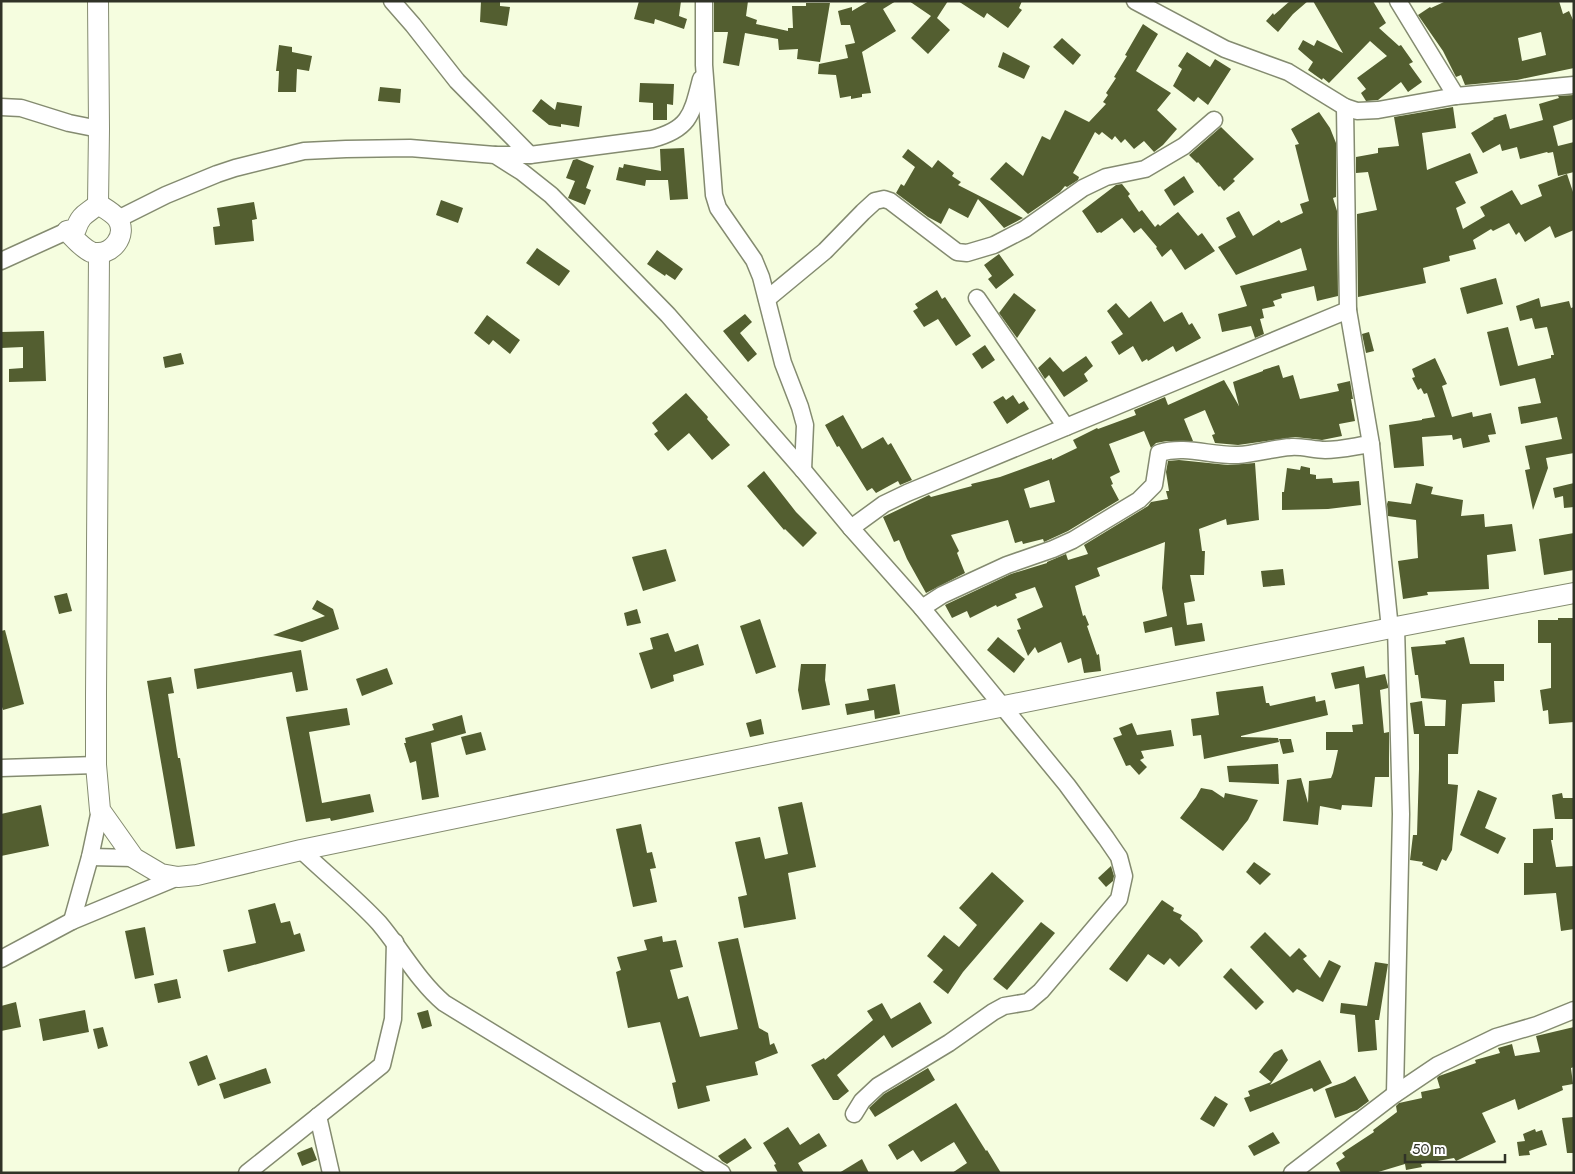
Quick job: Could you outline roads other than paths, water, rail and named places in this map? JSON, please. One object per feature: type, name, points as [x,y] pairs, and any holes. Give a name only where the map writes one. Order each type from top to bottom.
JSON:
[{"type":"street","points":[[1,261],[67,231],[76,229],[79,220],[85,213],[98,204],[98,1]]},
{"type":"street","points":[[392,1],[457,82],[530,155]]},
{"type":"street","points":[[704,1],[704,65],[714,195],[718,208],[754,260],[761,277],[783,363],[800,407],[804,425],[803,470]]},
{"type":"street","points":[[1135,1],[1225,49],[1288,72],[1345,107],[1357,111],[1378,110],[1456,96],[1574,85]]},
{"type":"street","points":[[1398,1],[1456,96]]},
{"type":"street","points":[[118,219],[166,195],[217,174],[304,151],[410,148],[495,155],[530,155],[652,139],[668,134],[682,126],[692,112],[704,65]]},
{"type":"street","points":[[1,107],[21,108],[69,123],[99,129]]},
{"type":"street","points":[[1345,107],[1348,310],[1371,444],[1393,628],[1401,814],[1395,1094]]},
{"type":"street","points":[[767,299],[825,251],[875,201],[884,199],[890,201],[958,252],[967,253],[994,245],[1025,229],[1083,188],[1106,177],[1145,169],[1184,146],[1214,120]]},
{"type":"street","points":[[495,155],[551,195],[668,314],[922,608],[1067,785],[1119,857],[1124,876],[1119,899],[1041,991],[1028,1002],[1004,1006],[993,1012],[949,1043],[878,1086],[862,1101],[854,1114]]},
{"type":"street","points":[[67,231],[90,251],[100,253],[108,251],[116,245],[120,237],[121,227],[118,219],[98,204]]},
{"type":"street","points":[[72,921],[90,857],[100,810],[96,765],[100,253]]},
{"type":"street","points":[[977,298],[1066,427]]},
{"type":"street","points":[[851,528],[892,500],[1348,310]]},
{"type":"street","points":[[922,608],[942,595],[1007,565],[1073,540],[1139,500],[1154,485],[1159,453],[1203,450],[1212,454],[1239,455],[1292,447],[1326,450],[1371,444]]},
{"type":"street","points":[[100,810],[134,858],[161,874],[178,877],[198,875],[301,850],[1393,628],[1574,593]]},
{"type":"street","points":[[1,768],[96,765]]},
{"type":"street","points":[[301,850],[377,921],[434,994],[444,1003],[722,1173]]},
{"type":"street","points":[[90,857],[134,858]]},
{"type":"street","points":[[1,959],[72,921],[178,877]]},
{"type":"street","points":[[247,1173],[382,1065],[393,1019],[395,942]]},
{"type":"street","points":[[1292,1173],[1395,1094],[1438,1065],[1496,1037],[1537,1025],[1574,1010]]},
{"type":"street","points":[[318,1116],[330,1173]]}]
